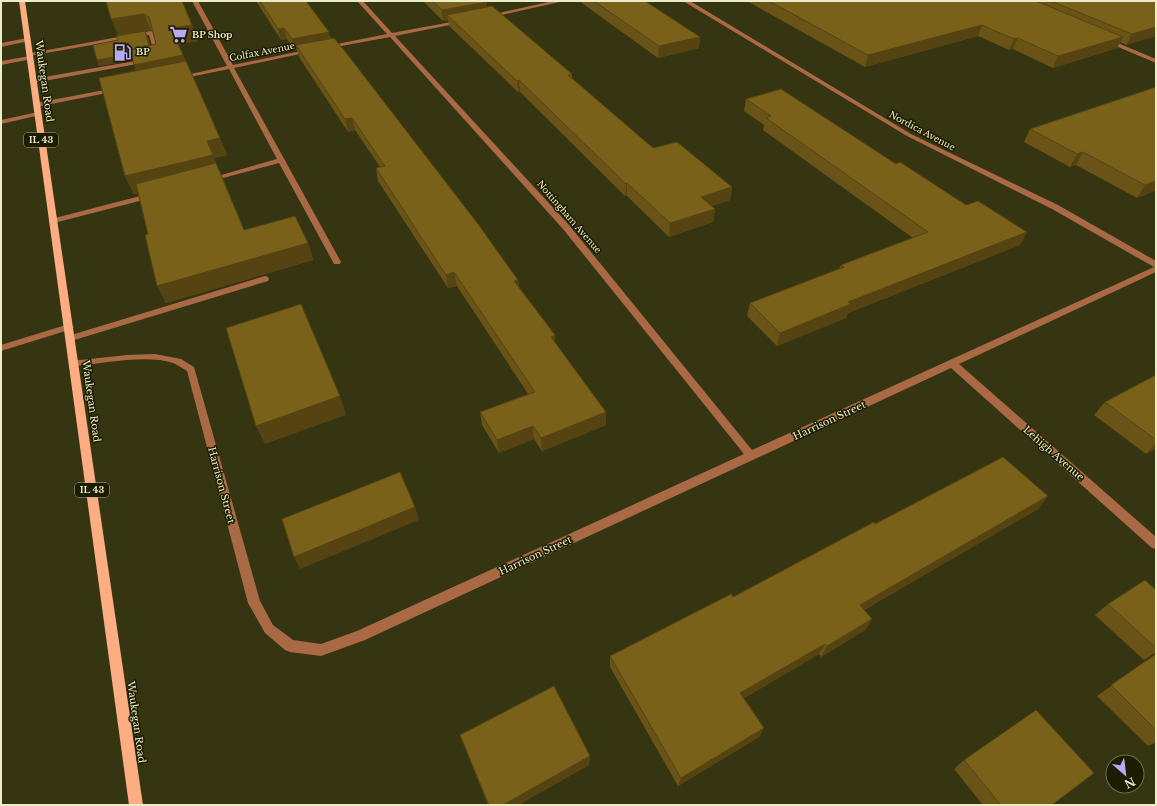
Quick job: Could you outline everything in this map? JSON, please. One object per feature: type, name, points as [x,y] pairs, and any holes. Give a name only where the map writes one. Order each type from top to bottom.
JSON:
[{"type":"main road","name":"Waukegan Road","points":[[22,1],[136,805]]},
{"type":"street","points":[[195,1],[337,262]]},
{"type":"street","name":"Nottingham Avenue","points":[[360,1],[566,227],[751,456]]},
{"type":"street","points":[[483,17],[561,1]]},
{"type":"street","name":"Nordica Avenue","points":[[686,1],[909,135],[1055,207],[1156,265]]},
{"type":"street","points":[[322,49],[468,20]]},
{"type":"street","points":[[1,63],[151,33],[158,59],[33,81]]},
{"type":"street","points":[[1098,37],[1156,60]]},
{"type":"street","points":[[1,45],[28,40]]},
{"type":"street","name":"Colfax Avenue","points":[[176,78],[314,50]]},
{"type":"street","points":[[132,64],[134,71]]},
{"type":"street","points":[[1,122],[37,109],[124,88]]},
{"type":"street","points":[[197,183],[281,160]]},
{"type":"street","points":[[54,221],[158,193]]},
{"type":"street","name":"Harrison Street","points":[[74,363],[133,358],[162,358],[178,361],[191,369],[254,603],[269,629],[290,646],[321,650],[360,636],[1156,269]]},
{"type":"street","points":[[1,348],[70,333],[265,279]]},
{"type":"street","name":"Lehigh Avenue","points":[[952,363],[1156,544]]},
{"type":"building","points":[[106,1],[182,1],[192,25],[171,28],[183,55],[134,65],[130,50],[156,44],[149,17],[144,14],[111,19]]},
{"type":"building","points":[[260,1],[306,1],[329,32],[292,39],[284,28],[278,29]]},
{"type":"building","points":[[432,1],[486,1],[487,2],[442,10]]},
{"type":"building","points":[[594,1],[645,1],[700,37],[659,46]]},
{"type":"building","points":[[769,1],[1036,1],[1123,37],[1058,56],[1018,38],[1014,39],[982,25],[868,55]]},
{"type":"building","points":[[1051,1],[1156,1],[1156,27],[1132,34]]},
{"type":"building","points":[[492,6],[572,74],[568,75],[653,148],[677,142],[732,187],[701,197],[715,209],[670,223],[627,183],[626,184],[519,80],[517,81],[447,15]]},
{"type":"building","points":[[145,31],[149,45],[130,50],[131,54],[97,60],[93,45],[118,40],[116,36]]},
{"type":"building","points":[[334,38],[478,224],[518,280],[514,281],[555,335],[551,337],[606,412],[541,438],[533,426],[497,440],[480,412],[535,392],[454,272],[446,275],[376,168],[385,166],[352,118],[345,119],[296,45]]},
{"type":"building","points":[[186,61],[220,138],[207,141],[213,155],[125,176],[99,78]]},
{"type":"building","points":[[1156,87],[1156,181],[1145,185],[1083,152],[1077,154],[1030,129]]},
{"type":"building","points":[[781,89],[896,164],[900,162],[966,205],[978,201],[1027,232],[848,302],[851,304],[780,333],[750,303],[844,267],[841,265],[928,232],[766,118],[771,116],[746,99]]},
{"type":"building","points":[[216,163],[244,230],[295,216],[308,243],[157,286],[145,235],[148,234],[136,184]]},
{"type":"building","points":[[301,304],[340,396],[256,426],[226,328]]},
{"type":"building","points":[[1156,375],[1156,440],[1105,402]]},
{"type":"building","points":[[1003,457],[1048,496],[860,605],[872,619],[827,646],[825,644],[740,693],[764,728],[681,778],[610,656],[731,594],[733,597],[874,522],[875,524]]},
{"type":"building","points":[[400,472],[415,507],[294,557],[282,519]]},
{"type":"building","points":[[1145,580],[1156,590],[1156,648],[1108,604]]},
{"type":"building","points":[[1156,654],[1156,730],[1111,685]]},
{"type":"building","points":[[554,686],[590,756],[503,805],[489,805],[460,735]]},
{"type":"building","points":[[1036,710],[1094,773],[1052,805],[1001,805],[964,760]]},
{"type":"place","name":"BP Shop","points":[[179,35]]},
{"type":"place","name":"BP","points":[[123,52]]}]
